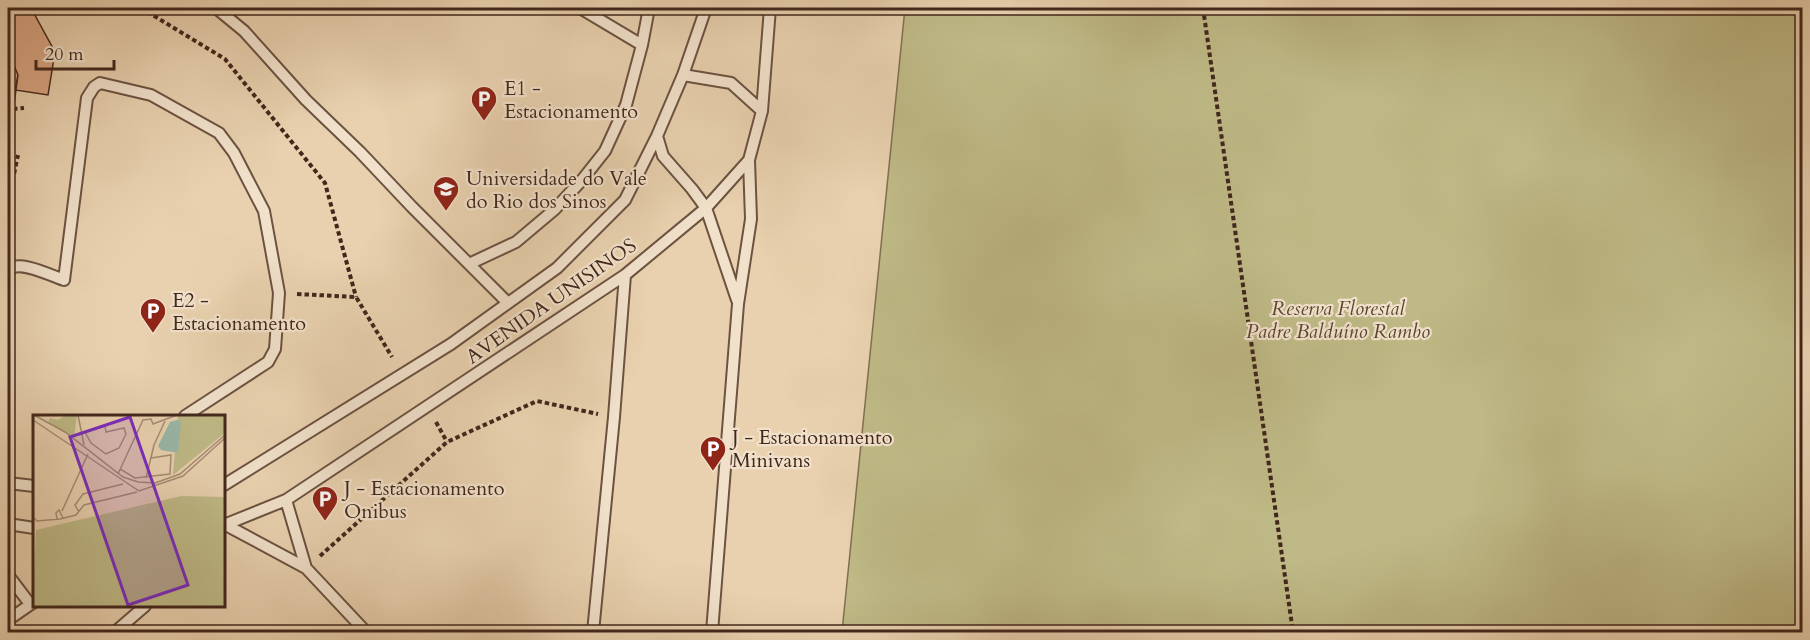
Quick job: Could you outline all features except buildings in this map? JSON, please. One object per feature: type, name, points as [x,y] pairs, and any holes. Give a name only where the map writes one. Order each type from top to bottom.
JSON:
[{"type":"lane","points":[[216,8],[244,31],[306,100],[508,303]]},
{"type":"lane","points":[[580,8],[642,45]]},
{"type":"lane","points":[[469,264],[516,242],[554,210],[605,151],[626,105],[649,8]]},
{"type":"lane","name":"AVENIDA UNISINOS","points":[[225,484],[451,344],[557,268],[625,200],[657,136],[683,75],[706,8]]},
{"type":"lane","name":"AVENIDA UNISINOS","points":[[225,525],[286,500],[625,274],[706,208],[749,160],[762,111],[770,8]]},
{"type":"lane","points":[[683,75],[731,83],[762,111]]},
{"type":"lane","points":[[8,270],[10,266],[19,265],[64,280],[87,98],[94,87],[100,83],[151,95],[219,133],[234,153],[264,211],[279,293],[275,349],[268,362],[188,415]]},
{"type":"lane","points":[[657,136],[663,156],[706,208],[738,304]]},
{"type":"lane","points":[[712,633],[738,304],[751,218],[749,160]]},
{"type":"lane","points":[[593,633],[625,274]]},
{"type":"lane","points":[[8,483],[33,486]]},
{"type":"lane","points":[[286,500],[306,568]]},
{"type":"lane","points":[[8,524],[33,528]]},
{"type":"lane","points":[[225,526],[306,568],[366,633]]},
{"type":"lane","points":[[8,575],[32,603],[8,620]]},
{"type":"lane","points":[[115,633],[144,607]]},
{"type":"path","points":[[141,8],[225,59],[326,183],[356,297],[392,357]]},
{"type":"path","points":[[1203,8],[1293,633]]},
{"type":"path","points":[[13,109],[24,108]]},
{"type":"path","points":[[8,203],[18,155]]},
{"type":"path","points":[[279,293],[356,297]]},
{"type":"path","points":[[306,568],[447,442],[537,401],[614,417]]},
{"type":"path","points":[[435,421],[447,442]]},
{"type":"green space","name":"Reserva Florestal Padre Balduíno Rambo","points":[[905,8],[1802,8],[1802,632],[842,632]]},
{"type":"place","name":"E1 - Estacionamento","points":[[484,122]]},
{"type":"place","name":"Universidade do Vale do Rio dos Sinos","points":[[446,212]]},
{"type":"place","name":"E2 - Estacionamento","points":[[153,334]]},
{"type":"place","name":"J - Estacionamento Minivans","points":[[713,472]]},
{"type":"place","name":"J - Estacionamento Onibus","points":[[325,522]]}]
